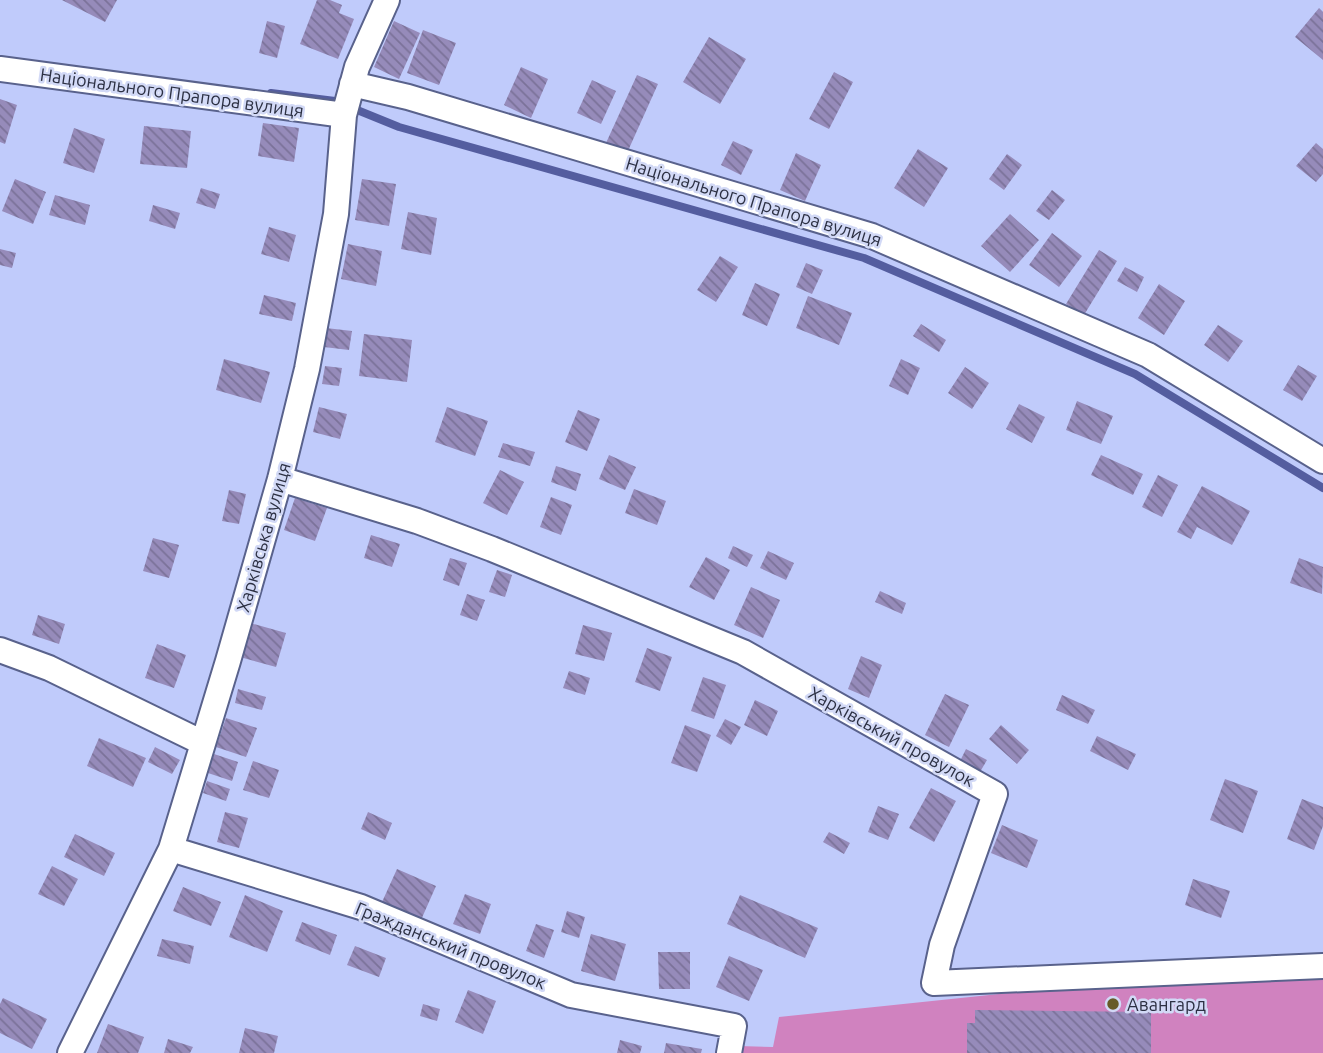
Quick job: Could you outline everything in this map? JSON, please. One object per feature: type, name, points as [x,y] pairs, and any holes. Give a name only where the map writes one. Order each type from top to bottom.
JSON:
[{"type":"street","name":"Харківська вулиця","points":[[70,1053],[171,849],[203,743],[280,479],[307,369],[337,214],[344,115],[357,67],[387,0]]},
{"type":"street","name":"Національного Прапора вулиця","points":[[0,69],[344,115]]},
{"type":"street","name":"Національного Прапора вулиця","points":[[352,84],[408,97],[872,236],[1148,355],[1323,461]]},
{"type":"street","name":"Харківський провулок","points":[[280,479],[417,521],[492,549],[743,653],[996,794],[942,945],[934,983],[1323,966]]},
{"type":"street","points":[[0,650],[50,668],[203,743]]},
{"type":"street","name":"Гражданський провулок","points":[[171,849],[361,907],[571,995],[734,1026],[729,1053]]},
{"type":"shaded area","name":"Авангард","points":[[1323,978],[1323,1053],[737,1053],[738,1046],[773,1047],[779,1017],[1028,991]]},
{"type":"building","points":[[62,0],[117,0],[105,22]]},
{"type":"building","points":[[317,0],[330,0],[342,5],[339,13],[354,19],[338,59],[300,44]]},
{"type":"building","points":[[1319,8],[1323,12],[1323,60],[1295,37]]},
{"type":"building","points":[[267,21],[285,26],[277,58],[259,53]]},
{"type":"building","points":[[394,21],[420,33],[399,79],[374,67]]},
{"type":"building","points":[[423,30],[456,43],[439,85],[407,73]]},
{"type":"building","points":[[709,37],[746,59],[720,104],[683,82]]},
{"type":"building","points":[[521,67],[548,79],[531,118],[504,105]]},
{"type":"building","points":[[834,72],[853,82],[829,129],[809,119]]},
{"type":"building","points":[[637,75],[658,84],[627,153],[606,143]]},
{"type":"building","points":[[592,80],[616,91],[601,124],[577,113]]},
{"type":"building","points":[[0,99],[17,105],[5,144],[0,142]]},
{"type":"building","points":[[263,123],[299,128],[294,162],[258,156]]},
{"type":"building","points":[[144,126],[191,131],[187,168],[140,164]]},
{"type":"building","points":[[74,128],[105,139],[94,173],[63,163]]},
{"type":"building","points":[[733,141],[753,150],[741,175],[721,165]]},
{"type":"building","points":[[1316,143],[1323,149],[1323,174],[1316,182],[1296,166]]},
{"type":"building","points":[[918,149],[948,168],[924,207],[894,188]]},
{"type":"building","points":[[796,153],[821,165],[805,201],[780,190]]},
{"type":"building","points":[[1007,154],[1022,165],[1004,190],[989,179]]},
{"type":"building","points":[[15,179],[46,192],[33,224],[2,211]]},
{"type":"building","points":[[362,179],[396,184],[389,226],[355,220]]},
{"type":"building","points":[[201,188],[220,194],[215,209],[196,203]]},
{"type":"building","points":[[1052,190],[1065,200],[1049,220],[1036,211]]},
{"type":"building","points":[[55,195],[90,205],[85,225],[49,215]]},
{"type":"building","points":[[153,205],[180,213],[175,229],[149,221]]},
{"type":"building","points":[[408,212],[437,218],[431,255],[401,249]]},
{"type":"building","points":[[1010,214],[1039,240],[1010,272],[981,246]]},
{"type":"building","points":[[269,227],[296,235],[289,262],[261,254]]},
{"type":"building","points":[[1052,233],[1082,256],[1059,287],[1029,265]]},
{"type":"building","points":[[348,244],[382,251],[376,286],[341,279]]},
{"type":"building","points":[[0,249],[16,253],[12,268],[0,265]]},
{"type":"building","points":[[1099,250],[1117,261],[1084,315],[1066,304]]},
{"type":"building","points":[[720,256],[738,267],[716,302],[697,290]]},
{"type":"building","points":[[806,263],[823,270],[812,294],[796,287]]},
{"type":"building","points":[[1125,267],[1144,277],[1137,292],[1117,281]]},
{"type":"building","points":[[755,283],[780,294],[767,326],[742,315]]},
{"type":"building","points":[[1159,284],[1185,301],[1164,335],[1138,318]]},
{"type":"building","points":[[264,295],[296,303],[292,321],[259,314]]},
{"type":"building","points":[[808,296],[852,313],[839,345],[796,328]]},
{"type":"building","points":[[921,324],[946,340],[939,352],[913,336]]},
{"type":"building","points":[[1218,325],[1243,341],[1228,362],[1204,345]]},
{"type":"building","points":[[326,328],[352,331],[349,350],[324,347]]},
{"type":"building","points":[[364,334],[412,340],[407,382],[359,376]]},
{"type":"building","points":[[224,359],[270,372],[261,403],[216,390]]},
{"type":"building","points":[[901,359],[920,368],[908,395],[889,386]]},
{"type":"building","points":[[1298,365],[1317,376],[1302,401],[1283,390]]},
{"type":"building","points":[[325,366],[342,368],[339,386],[322,384]]},
{"type":"building","points":[[965,367],[989,383],[972,409],[948,393]]},
{"type":"building","points":[[1077,401],[1113,416],[1101,444],[1066,430]]},
{"type":"building","points":[[1019,404],[1045,417],[1032,443],[1006,429]]},
{"type":"building","points":[[319,407],[347,414],[340,439],[313,432]]},
{"type":"building","points":[[447,407],[488,421],[475,456],[435,442]]},
{"type":"building","points":[[578,410],[600,419],[587,451],[565,442]]},
{"type":"building","points":[[503,443],[535,452],[530,466],[498,457]]},
{"type":"building","points":[[609,455],[636,467],[625,490],[599,479]]},
{"type":"building","points":[[1101,455],[1143,474],[1133,495],[1091,475]]},
{"type":"building","points":[[556,466],[581,474],[576,491],[551,482]]},
{"type":"building","points":[[500,470],[524,482],[507,515],[483,503]]},
{"type":"building","points":[[1158,475],[1178,485],[1162,517],[1142,507]]},
{"type":"building","points":[[1202,486],[1250,511],[1232,545],[1197,527],[1191,539],[1177,532]]},
{"type":"building","points":[[634,489],[666,501],[657,525],[625,513]]},
{"type":"building","points":[[229,490],[246,494],[239,524],[222,521]]},
{"type":"building","points":[[551,497],[572,505],[561,535],[540,527]]},
{"type":"building","points":[[295,498],[327,508],[315,541],[284,530]]},
{"type":"building","points":[[371,535],[400,544],[392,567],[364,558]]},
{"type":"building","points":[[153,538],[179,545],[169,578],[143,571]]},
{"type":"building","points":[[733,546],[753,555],[747,567],[728,558]]},
{"type":"building","points":[[768,551],[794,563],[786,580],[760,568]]},
{"type":"building","points":[[706,557],[730,570],[714,600],[689,587]]},
{"type":"building","points":[[450,558],[467,563],[459,586],[443,580]]},
{"type":"building","points":[[1299,558],[1323,567],[1322,594],[1290,583]]},
{"type":"building","points":[[497,570],[512,575],[505,597],[489,592]]},
{"type":"building","points":[[751,587],[780,600],[763,638],[734,625]]},
{"type":"building","points":[[880,591],[906,603],[902,614],[875,602]]},
{"type":"building","points":[[467,594],[485,600],[477,621],[460,615]]},
{"type":"building","points":[[38,615],[65,624],[59,644],[32,635]]},
{"type":"building","points":[[250,623],[286,633],[276,667],[240,657]]},
{"type":"building","points":[[583,625],[612,633],[604,661],[575,654]]},
{"type":"building","points":[[157,644],[186,655],[174,688],[145,678]]},
{"type":"building","points":[[647,648],[672,657],[660,691],[635,682]]},
{"type":"building","points":[[861,656],[882,665],[869,698],[848,689]]},
{"type":"building","points":[[569,671],[590,678],[585,695],[563,688]]},
{"type":"building","points":[[703,677],[726,685],[714,719],[691,711]]},
{"type":"building","points":[[238,689],[266,697],[262,710],[235,703]]},
{"type":"building","points":[[945,694],[969,705],[949,747],[925,735]]},
{"type":"building","points":[[1062,695],[1095,710],[1088,724],[1056,710]]},
{"type":"building","points":[[755,700],[778,711],[767,736],[744,725]]},
{"type":"building","points":[[226,718],[257,728],[246,757],[216,747]]},
{"type":"building","points":[[725,719],[741,727],[731,745],[716,736]]},
{"type":"building","points":[[685,725],[711,735],[697,772],[671,763]]},
{"type":"building","points":[[1001,725],[1029,750],[1017,764],[989,739]]},
{"type":"building","points":[[1097,736],[1136,754],[1128,770],[1090,751]]},
{"type":"building","points":[[99,738],[146,758],[133,787],[87,766]]},
{"type":"building","points":[[155,747],[180,760],[172,774],[148,762]]},
{"type":"building","points":[[966,749],[987,760],[980,772],[960,761]]},
{"type":"building","points":[[211,753],[238,762],[232,781],[205,772]]},
{"type":"building","points":[[253,761],[279,770],[269,798],[243,790]]},
{"type":"building","points":[[1225,779],[1258,791],[1243,833],[1210,820]]},
{"type":"building","points":[[207,781],[230,789],[226,801],[203,793]]},
{"type":"building","points":[[931,788],[956,801],[934,842],[909,828]]},
{"type":"building","points":[[1302,799],[1323,807],[1323,826],[1314,850],[1287,839]]},
{"type":"building","points":[[878,806],[899,814],[888,840],[868,832]]},
{"type":"building","points":[[225,812],[248,818],[239,848],[217,842]]},
{"type":"building","points":[[368,812],[392,823],[385,840],[361,829]]},
{"type":"building","points":[[1002,825],[1038,840],[1027,868],[991,853]]},
{"type":"building","points":[[829,832],[850,843],[844,854],[823,842]]},
{"type":"building","points":[[75,834],[115,853],[104,876],[64,857]]},
{"type":"building","points":[[52,866],[78,879],[64,906],[38,894]]},
{"type":"building","points":[[397,869],[436,886],[421,920],[382,902]]},
{"type":"building","points":[[1193,879],[1230,891],[1221,918],[1185,905]]},
{"type":"building","points":[[183,887],[221,902],[211,926],[173,911]]},
{"type":"building","points":[[465,894],[491,904],[480,934],[453,924]]},
{"type":"building","points":[[245,895],[283,911],[267,952],[229,937]]},
{"type":"building","points":[[740,895],[818,928],[805,958],[727,924]]},
{"type":"building","points":[[567,911],[585,917],[579,938],[561,932]]},
{"type":"building","points":[[302,922],[337,935],[330,955],[295,941]]},
{"type":"building","points":[[536,924],[554,930],[544,958],[526,951]]},
{"type":"building","points":[[591,934],[626,944],[615,981],[581,971]]},
{"type":"building","points":[[162,939],[194,946],[190,964],[157,956]]},
{"type":"building","points":[[355,946],[386,958],[379,977],[347,965]]},
{"type":"building","points":[[658,952],[690,952],[690,989],[659,989]]},
{"type":"building","points":[[729,956],[763,970],[749,1001],[716,987]]},
{"type":"building","points":[[468,990],[496,1001],[483,1034],[455,1022]]},
{"type":"building","points":[[3,998],[47,1019],[32,1049],[0,1033],[0,1004]]},
{"type":"building","points":[[423,1004],[440,1009],[437,1021],[420,1016]]},
{"type":"building","points":[[975,1010],[1151,1012],[1151,1053],[967,1053],[967,1023],[975,1023]]},
{"type":"building","points":[[108,1024],[144,1037],[138,1053],[97,1053]]},
{"type":"building","points":[[245,1028],[278,1036],[274,1053],[239,1053]]},
{"type":"building","points":[[168,1039],[193,1047],[190,1053],[164,1053]]},
{"type":"building","points":[[620,1040],[642,1046],[640,1053],[617,1053]]},
{"type":"building","points":[[666,1043],[702,1049],[701,1053],[664,1053]]},
{"type":"waterway","points":[[271,93],[335,101],[399,127],[864,258],[1135,374],[1323,488]]},
{"type":"place","name":"Авангард","points":[[1113,1004]]}]
